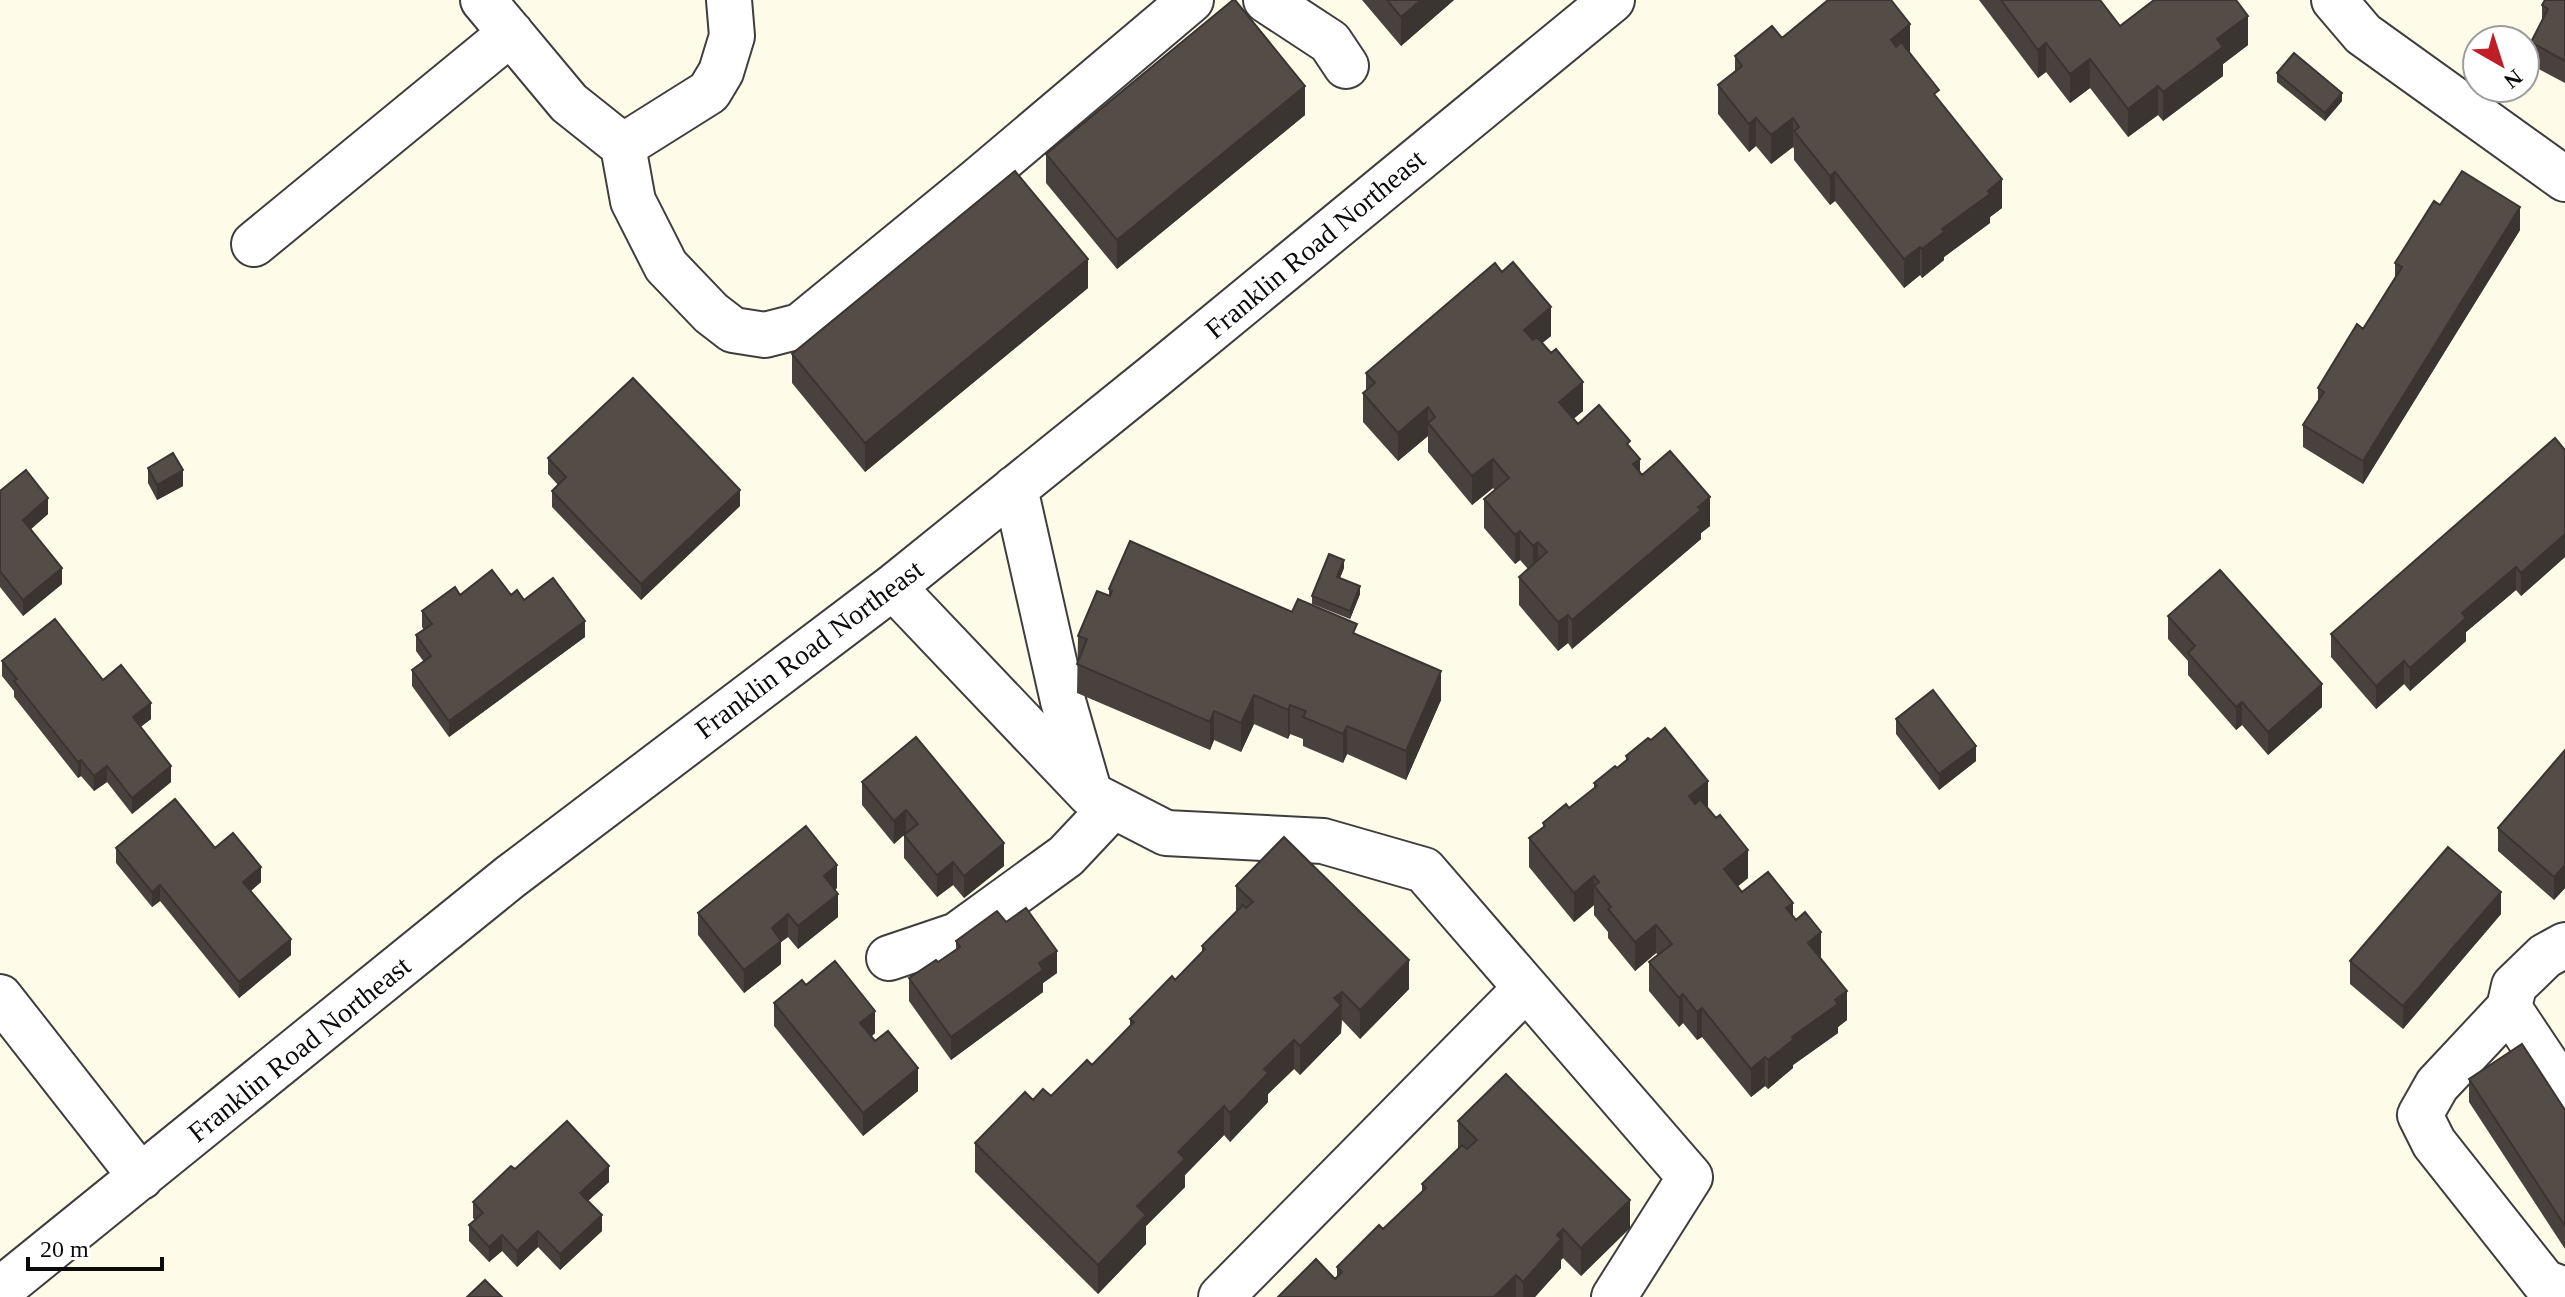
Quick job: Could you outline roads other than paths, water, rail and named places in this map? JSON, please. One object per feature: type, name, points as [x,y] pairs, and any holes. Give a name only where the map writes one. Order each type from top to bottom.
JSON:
[{"type":"street","points":[[483,0],[569,103],[623,146],[633,201],[666,266],[711,313],[733,330],[765,335],[800,326],[1191,0]]},
{"type":"street","points":[[623,146],[709,92],[721,72],[732,36],[729,0]]},
{"type":"street","points":[[1266,0],[1330,42],[1346,66]]},
{"type":"street","points":[[2334,0],[2363,34],[2565,179]]},
{"type":"street","name":"Franklin Road Northeast","points":[[0,1290],[510,877],[893,587],[1608,1]]},
{"type":"street","points":[[254,244],[511,33]]},
{"type":"street","points":[[1015,488],[1070,731],[1102,800]]},
{"type":"street","points":[[893,587],[990,691],[1102,800],[1166,833],[1323,841],[1424,870],[1690,1177],[1614,1297]]},
{"type":"street","points":[[990,691],[1050,646]]},
{"type":"street","points":[[889,958],[957,935],[1066,856],[1102,800]]},
{"type":"street","points":[[2565,945],[2545,956],[2514,986],[2509,1008],[2437,1085],[2420,1115],[2434,1143],[2544,1282],[2565,1290]]},
{"type":"street","points":[[1221,1297],[1526,988]]},
{"type":"street","points":[[0,997],[141,1177]]},
{"type":"street","points":[[2509,1008],[2565,1092]]}]
